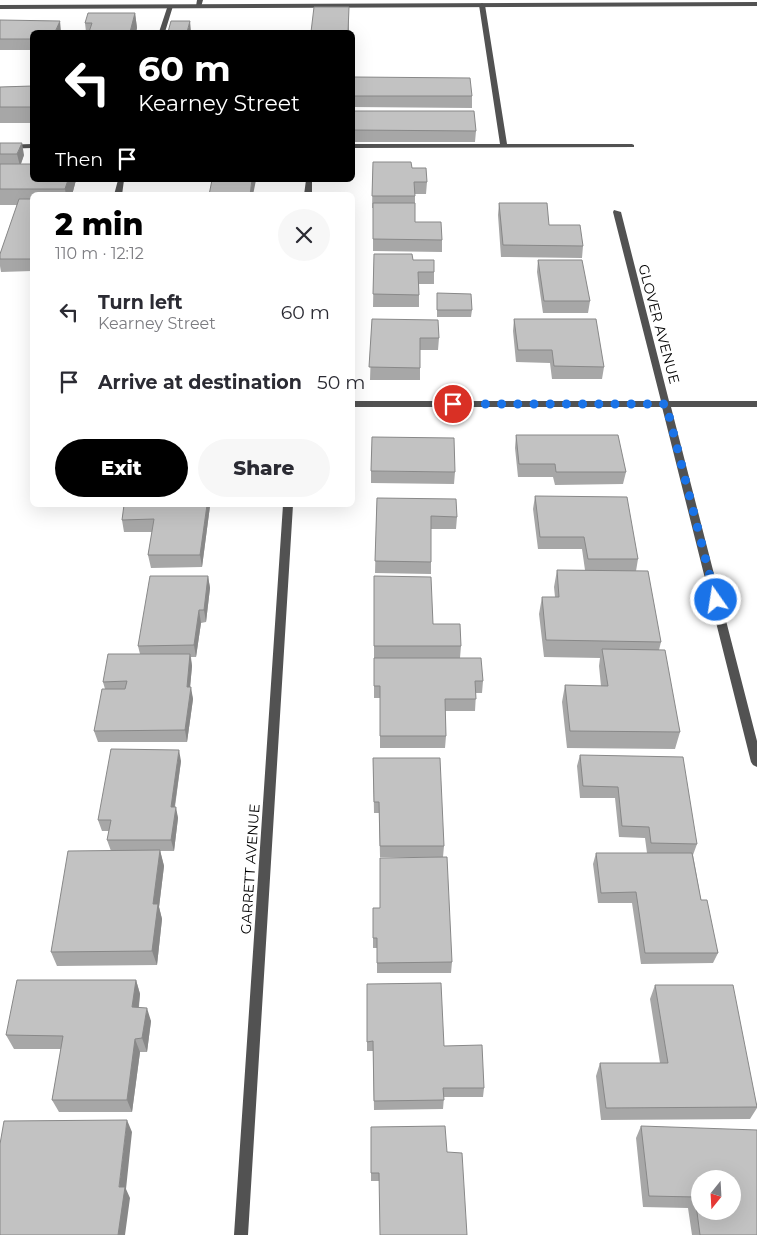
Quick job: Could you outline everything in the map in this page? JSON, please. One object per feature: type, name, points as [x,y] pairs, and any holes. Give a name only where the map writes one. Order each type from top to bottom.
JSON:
[{"type":"street","points":[[0,7],[170,6],[199,3],[757,4]]},
{"type":"street","points":[[482,4],[504,146]]},
{"type":"street","points":[[163,30],[170,6]]},
{"type":"street","points":[[0,147],[30,146]]},
{"type":"street","points":[[355,146],[632,146]]},
{"type":"street","name":"GLOVER AVENUE","points":[[616,212],[757,762]]},
{"type":"street","points":[[355,404],[757,404]]},
{"type":"street","name":"GARRETT AVENUE","points":[[241,1235],[288,507]]},
{"type":"building","points":[[314,7],[349,7],[348,30],[311,30]]},
{"type":"building","points":[[88,13],[135,13],[131,30],[90,30],[92,23],[85,23]]},
{"type":"building","points":[[0,20],[60,21],[56,30],[30,30],[30,39],[0,39]]},
{"type":"building","points":[[171,21],[190,21],[188,30],[169,30]]},
{"type":"building","points":[[355,77],[470,78],[472,96],[355,96]]},
{"type":"building","points":[[30,86],[30,107],[0,107],[0,87]]},
{"type":"building","points":[[355,111],[474,111],[476,131],[355,130]]},
{"type":"building","points":[[0,143],[22,143],[17,154],[0,154]]},
{"type":"building","points":[[373,162],[411,162],[412,168],[426,168],[427,182],[414,182],[415,196],[372,196]]},
{"type":"building","points":[[0,164],[30,164],[30,182],[67,182],[65,189],[0,189]]},
{"type":"building","points":[[212,182],[252,182],[250,192],[210,192]]},
{"type":"building","points":[[19,199],[30,199],[30,259],[0,259],[0,254]]},
{"type":"building","points":[[373,203],[415,203],[415,222],[441,222],[442,240],[373,239]]},
{"type":"building","points":[[499,203],[547,203],[549,225],[580,225],[583,246],[503,245]]},
{"type":"building","points":[[374,254],[412,254],[413,260],[434,260],[434,272],[418,272],[419,295],[373,294]]},
{"type":"building","points":[[538,260],[582,260],[590,301],[544,301]]},
{"type":"building","points":[[437,293],[471,294],[472,310],[437,310]]},
{"type":"building","points":[[372,319],[438,320],[439,338],[420,338],[420,368],[369,367]]},
{"type":"building","points":[[514,319],[596,319],[604,367],[554,366],[552,350],[518,350]]},
{"type":"building","points":[[516,435],[618,435],[626,472],[556,472],[555,464],[519,464]]},
{"type":"building","points":[[372,437],[454,438],[455,472],[371,471]]},
{"type":"building","points":[[535,496],[627,497],[638,559],[588,559],[584,537],[540,537]]},
{"type":"building","points":[[377,498],[456,499],[457,517],[431,516],[431,562],[375,561]]},
{"type":"building","points":[[124,507],[207,507],[200,555],[148,555],[154,519],[122,520]]},
{"type":"building","points":[[557,570],[648,571],[661,642],[546,640],[542,597],[559,597]]},
{"type":"building","points":[[150,576],[208,576],[204,610],[199,610],[194,645],[138,646]]},
{"type":"building","points":[[374,576],[431,577],[433,624],[460,624],[461,646],[374,646]]},
{"type":"building","points":[[602,649],[665,650],[680,732],[570,731],[565,685],[608,686]]},
{"type":"building","points":[[108,654],[190,654],[187,687],[191,687],[185,730],[94,731],[102,689],[125,689],[127,681],[103,682]]},
{"type":"building","points":[[374,658],[481,658],[483,681],[475,681],[476,699],[445,699],[446,736],[380,736],[380,686],[374,686]]},
{"type":"building","points":[[111,749],[179,750],[171,807],[176,807],[171,840],[107,840],[111,820],[98,820]]},
{"type":"building","points":[[580,755],[683,757],[697,844],[651,843],[649,827],[622,826],[618,787],[583,786]]},
{"type":"building","points":[[373,758],[440,758],[444,846],[380,846],[379,802],[374,802]]},
{"type":"building","points":[[160,850],[153,904],[158,904],[152,951],[51,952],[68,851]]},
{"type":"building","points":[[596,853],[692,853],[701,900],[707,900],[718,953],[645,953],[636,892],[601,893]]},
{"type":"building","points":[[447,857],[452,962],[377,963],[377,938],[373,938],[373,908],[380,908],[380,858]]},
{"type":"building","points":[[17,980],[136,980],[132,1007],[147,1008],[142,1038],[135,1039],[127,1100],[52,1100],[63,1036],[6,1035]]},
{"type":"building","points":[[441,983],[444,1046],[482,1045],[484,1088],[443,1088],[444,1100],[374,1101],[373,1041],[367,1042],[367,984]]},
{"type":"building","points":[[655,985],[733,985],[757,1107],[606,1108],[600,1063],[668,1063]]},
{"type":"building","points":[[127,1120],[119,1187],[125,1187],[118,1235],[0,1235],[0,1144],[4,1121]]},
{"type":"building","points":[[445,1126],[447,1152],[462,1153],[467,1235],[380,1235],[379,1173],[371,1173],[371,1127]]},
{"type":"building","points":[[641,1126],[757,1130],[757,1235],[700,1235],[698,1220],[741,1220],[741,1170],[691,1170],[691,1197],[649,1196]]},
{"type":"route","points":[[453,404],[666,404],[716,600]]}]
